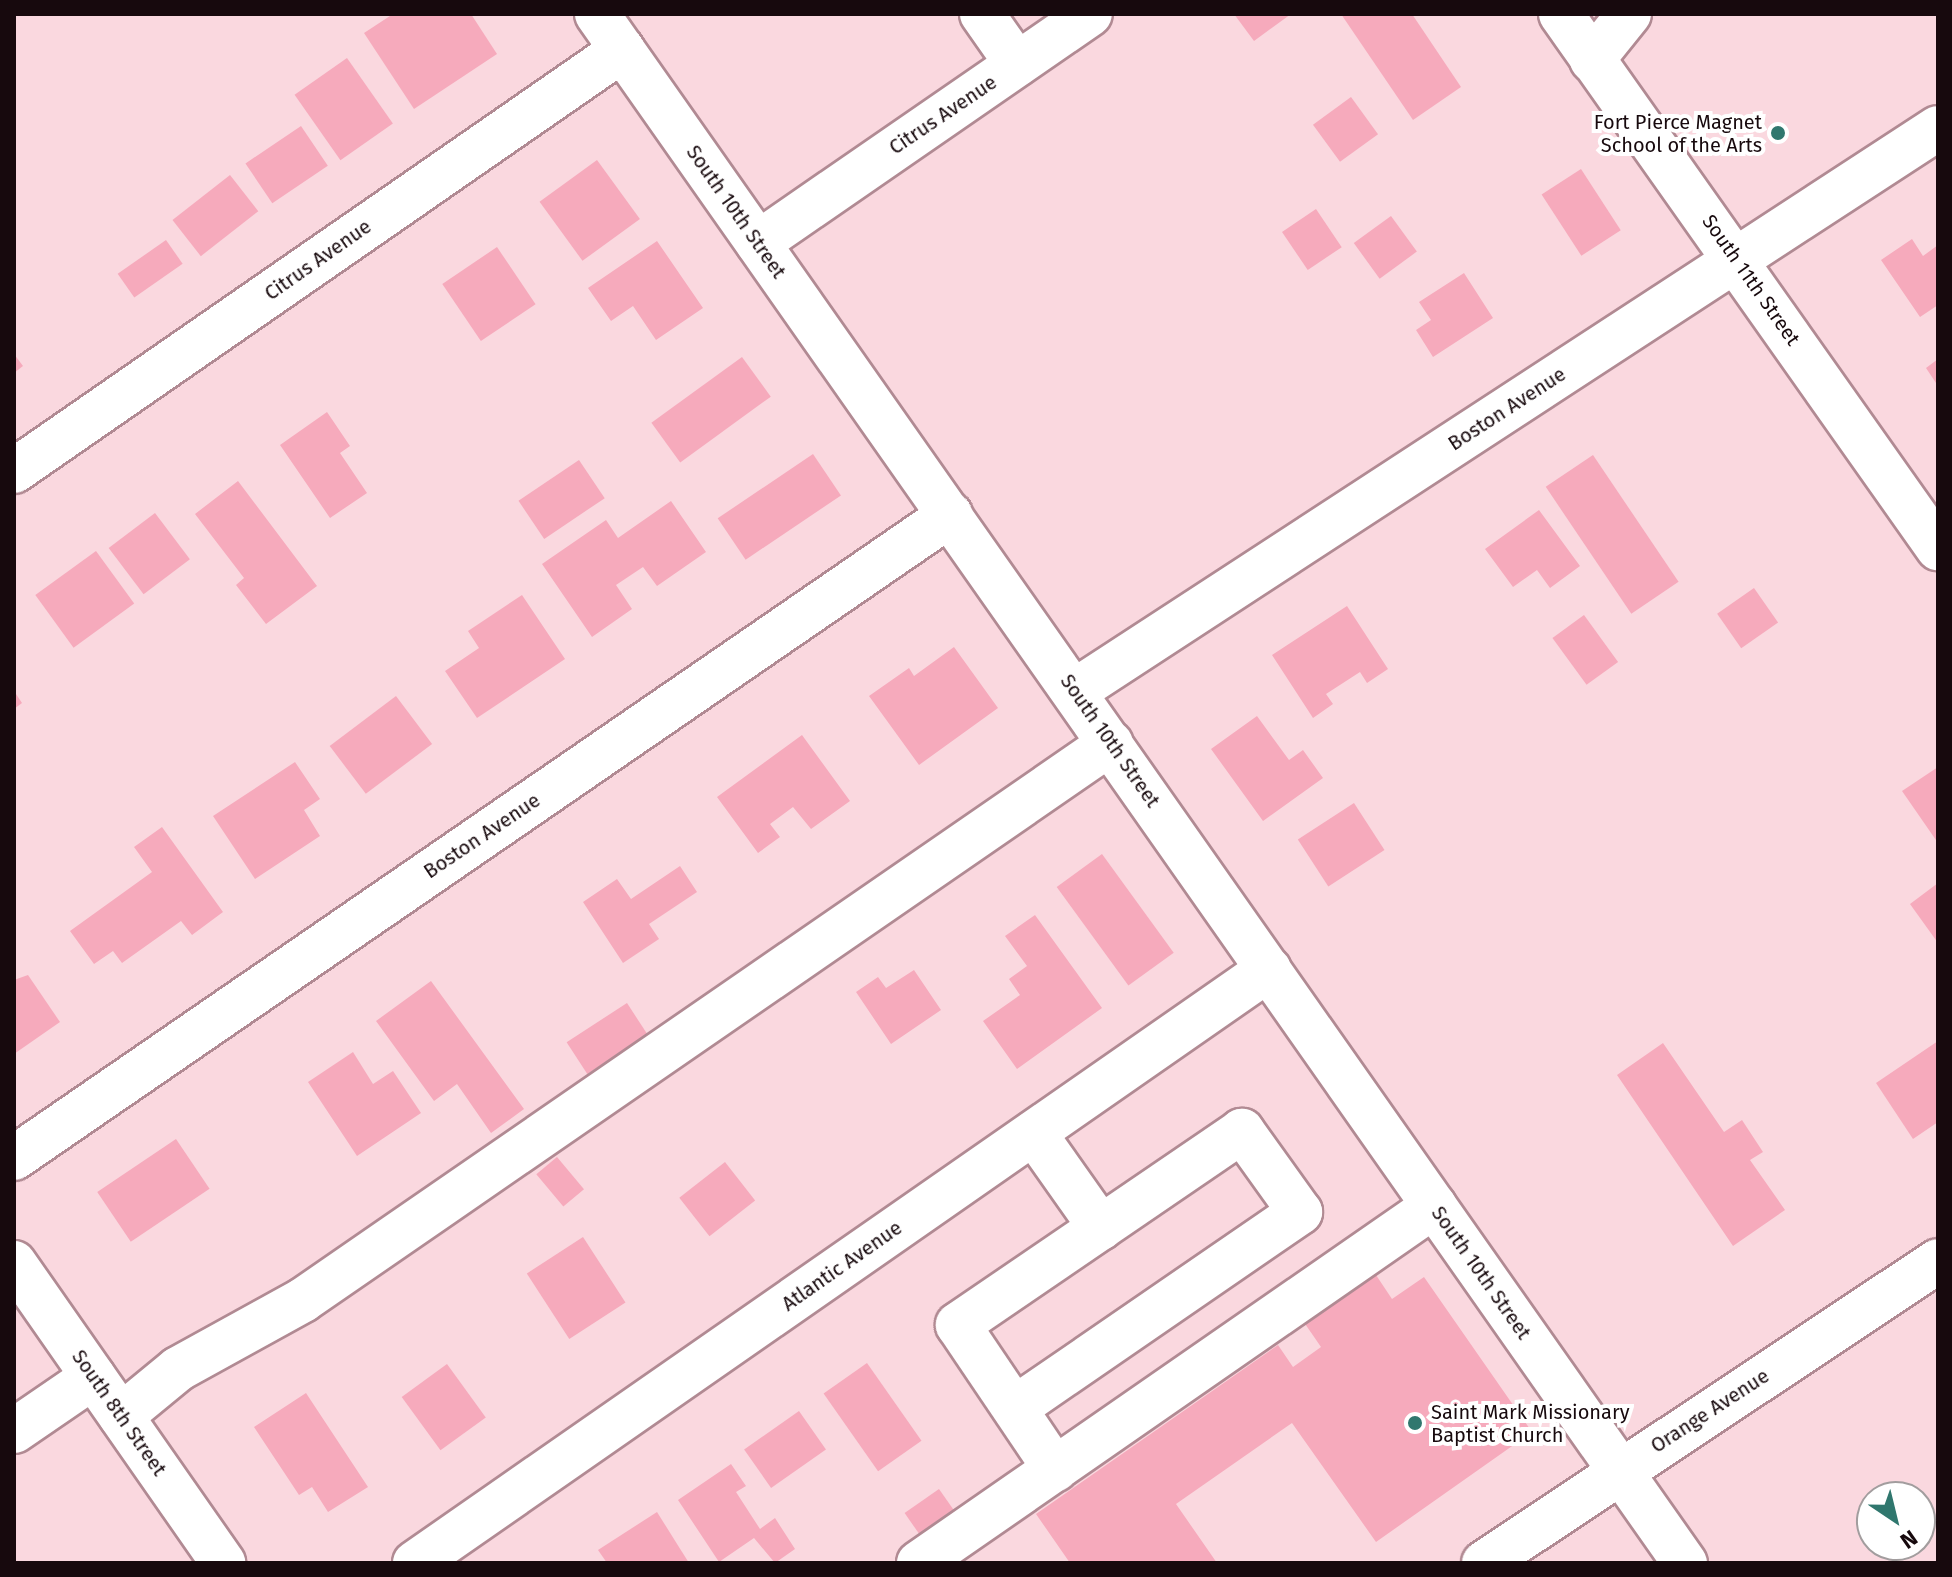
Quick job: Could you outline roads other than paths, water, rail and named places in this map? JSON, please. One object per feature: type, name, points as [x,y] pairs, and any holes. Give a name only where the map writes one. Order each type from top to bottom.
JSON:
[{"type":"street","name":"South 10th Street","points":[[597,14],[1685,1563]]},
{"type":"street","points":[[982,14],[1017,64]]},
{"type":"street","name":"Citrus Avenue","points":[[758,243],[1090,14]]},
{"type":"street","name":"South 11th Street","points":[[1561,14],[1737,259],[1938,548]]},
{"type":"street","points":[[1592,60],[1629,14]]},
{"type":"street","name":"Citrus Avenue","points":[[14,471],[622,50]]},
{"type":"street","name":"Boston Avenue","points":[[1075,691],[1938,128]]},
{"type":"street","name":"Boston Avenue","points":[[14,1158],[950,515]]},
{"type":"street","points":[[121,1416],[178,1369],[303,1300],[608,1085],[756,991],[1111,743]]},
{"type":"street","name":"Atlantic Avenue","points":[[415,1563],[1269,969]]},
{"type":"street","points":[[1015,1408],[1300,1212],[1242,1131],[958,1325],[1055,1469]]},
{"type":"street","points":[[1034,1133],[1101,1228]]},
{"type":"street","points":[[919,1563],[972,1548],[1055,1469],[1434,1206]]},
{"type":"street","name":"Orange Avenue","points":[[1484,1563],[1938,1261]]},
{"type":"street","name":"South 8th Street","points":[[14,1263],[223,1563]]},
{"type":"street","points":[[14,1431],[93,1377]]},
{"type":"place","name":"Fort Pierce Magnet School of the Arts","points":[[1778,133]]},
{"type":"place","name":"Saint Mark Missionary Baptist Church","points":[[1415,1423]]}]
